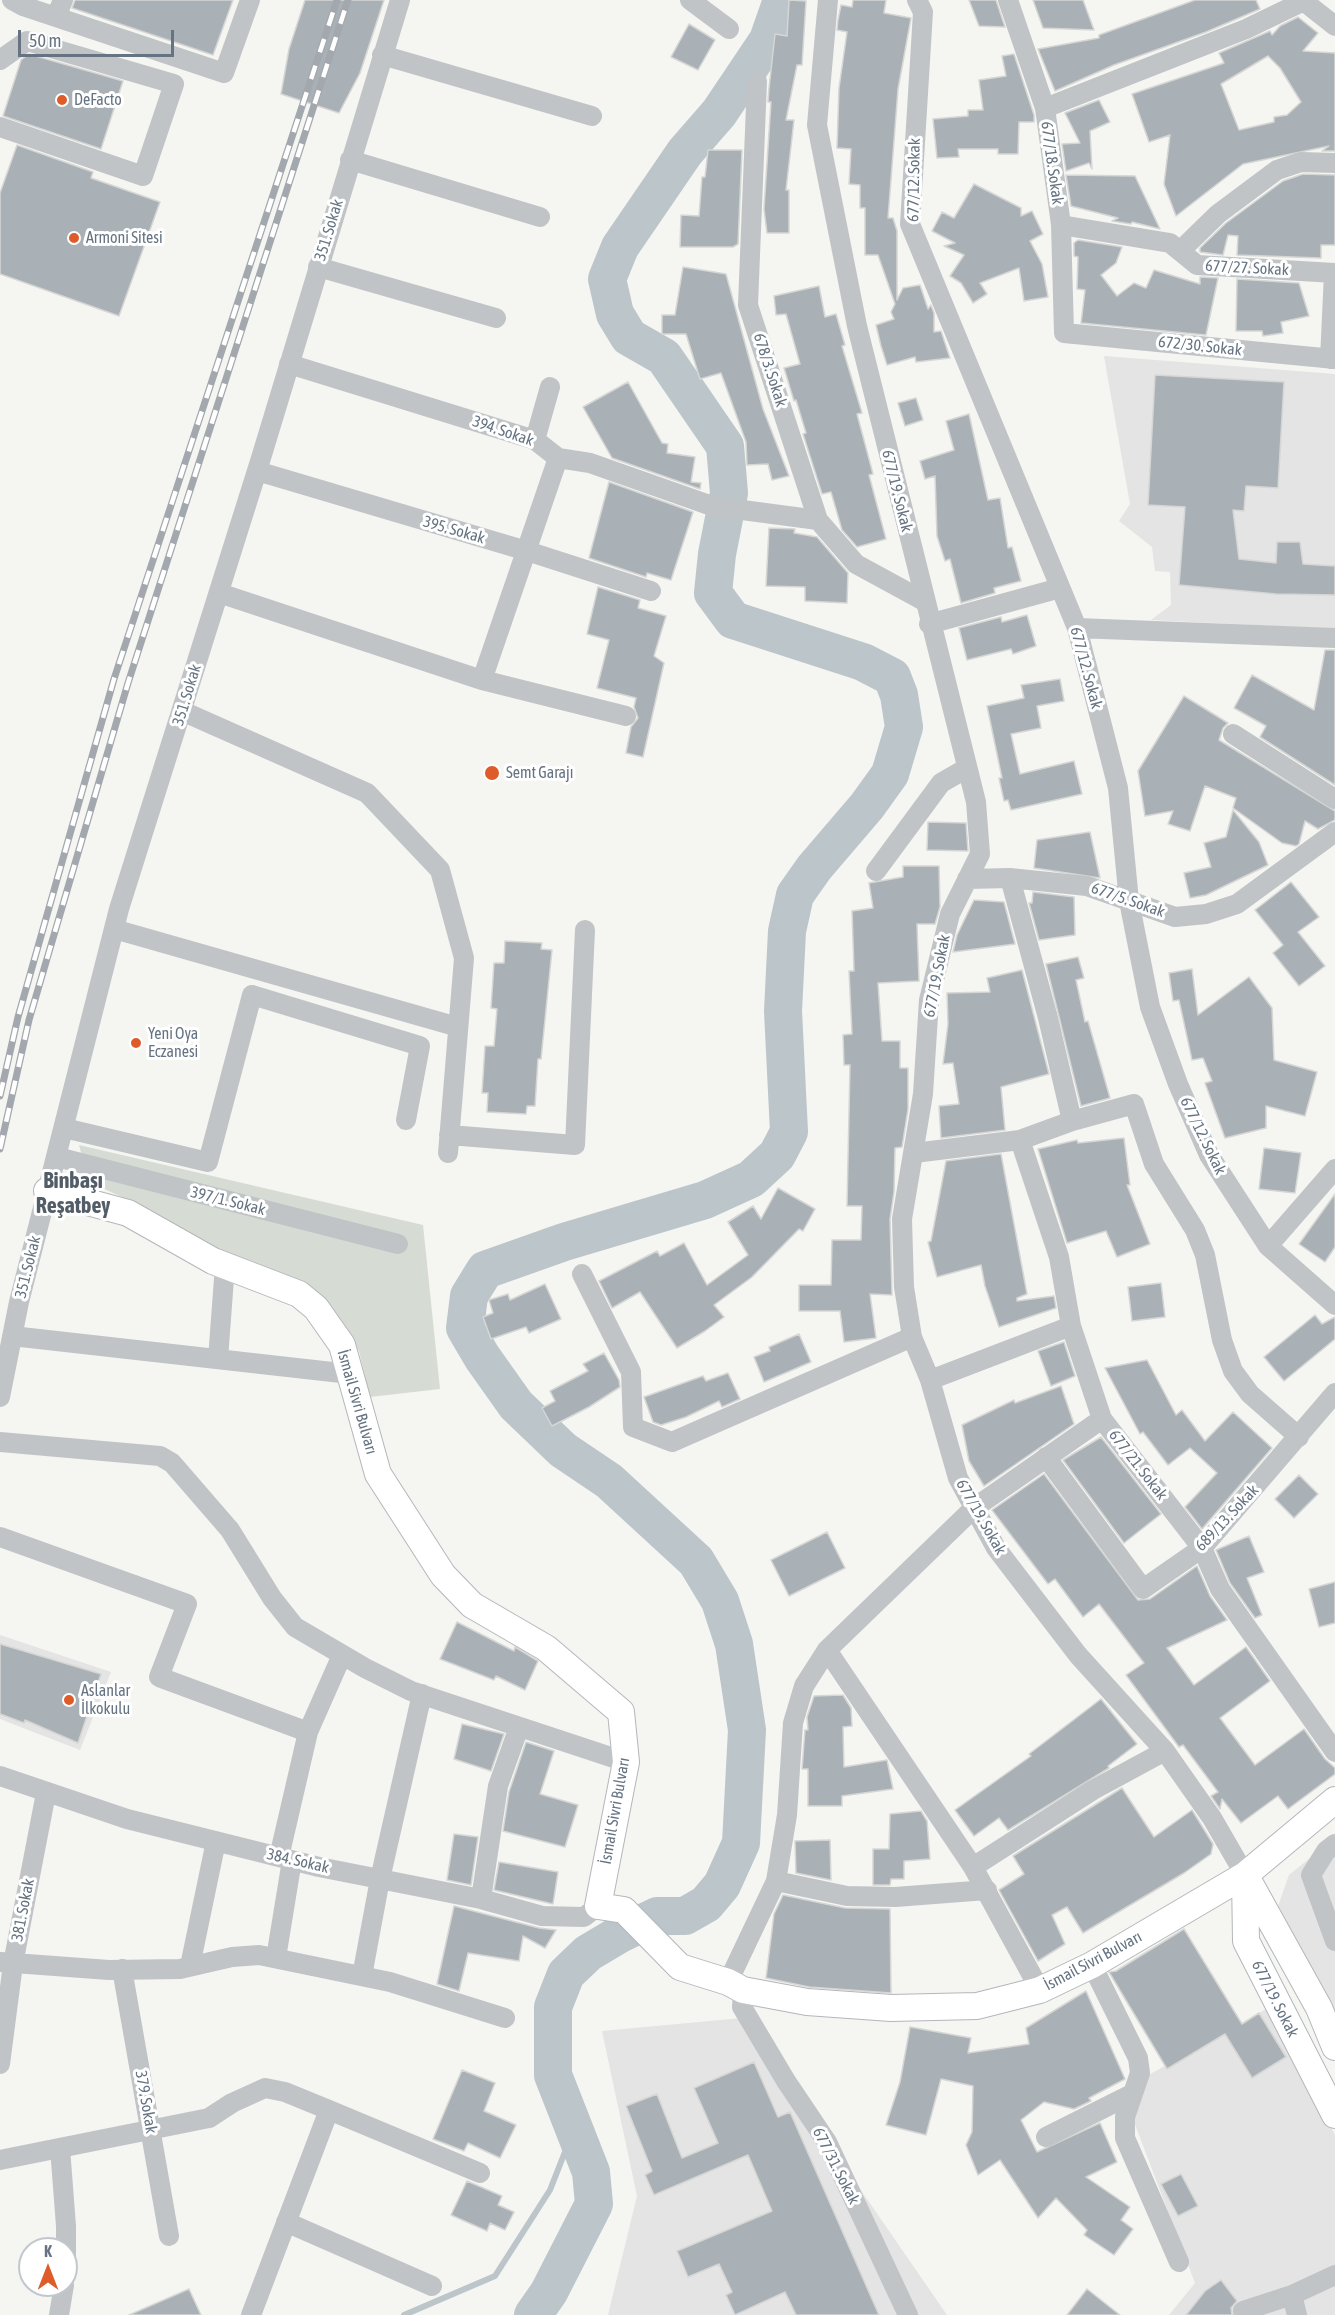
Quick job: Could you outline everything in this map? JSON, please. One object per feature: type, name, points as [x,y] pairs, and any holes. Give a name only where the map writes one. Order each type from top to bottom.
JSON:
[{"type":"main road","name":"İsmail Sivri Bulvarı","points":[[47,1191],[128,1213],[162,1234],[225,1265],[299,1293],[316,1308],[342,1345],[378,1474],[443,1575],[472,1605],[546,1648],[621,1712],[627,1762],[598,1906],[624,1910],[680,1967],[736,1986],[807,2002],[891,2008],[977,2006],[1040,1990],[1092,1965],[1245,1875],[1335,1800]]},
{"type":"main road","name":"677/19. Sokak","points":[[1245,1875],[1319,2008],[1335,2047]]},
{"type":"main road","name":"677/19. Sokak","points":[[1245,1875],[1246,1941],[1335,2115]]},
{"type":"street","points":[[12,0],[59,9],[224,73],[250,0]]},
{"type":"street","name":"351. Sokak","points":[[0,1397],[12,1335],[47,1191],[114,929],[257,471],[400,0]]},
{"type":"street","points":[[690,0],[729,28]]},
{"type":"street","name":"677/19. Sokak","points":[[828,0],[817,125],[857,326],[929,624],[976,802],[980,854],[950,914],[929,1000],[922,1094],[902,1219],[904,1287],[912,1337],[930,1380],[957,1478],[996,1548],[1078,1654],[1165,1751],[1212,1818],[1245,1875]]},
{"type":"street","name":"677/12. Sokak","points":[[917,0],[922,12],[910,224],[1077,628],[1118,788],[1129,901],[1150,1007],[1178,1084],[1209,1155],[1268,1246],[1335,1305]]},
{"type":"street","name":"677/18. Sokak","points":[[1008,0],[1045,108],[1061,225],[1064,333]]},
{"type":"street","points":[[1045,108],[1246,29],[1304,0],[1335,26]]},
{"type":"street","points":[[0,60],[27,41],[174,84],[143,176],[0,127]]},
{"type":"street","points":[[382,55],[592,116]]},
{"type":"street","name":"678/3. Sokak","points":[[757,81],[748,304],[818,520],[856,564],[924,601]]},
{"type":"street","points":[[350,160],[540,217]]},
{"type":"street","points":[[1180,251],[1218,214],[1276,170],[1301,162],[1335,163]]},
{"type":"street","name":"677/27. Sokak","points":[[1061,225],[1170,243],[1197,265],[1334,273]]},
{"type":"street","points":[[318,267],[496,318]]},
{"type":"street","points":[[1333,359],[1334,273]]},
{"type":"street","name":"672/30. Sokak","points":[[1064,333],[1333,359]]},
{"type":"street","name":"394. Sokak","points":[[289,364],[535,440],[558,458],[590,463],[712,506],[818,520]]},
{"type":"street","points":[[535,440],[550,387]]},
{"type":"street","points":[[482,680],[558,458]]},
{"type":"street","name":"395. Sokak","points":[[257,471],[527,551],[651,591]]},
{"type":"street","points":[[929,624],[1060,588]]},
{"type":"street","points":[[219,593],[482,680],[626,716]]},
{"type":"street","points":[[1077,628],[1335,638]]},
{"type":"street","points":[[182,711],[367,793],[440,870],[464,958],[449,1144],[574,1145],[585,930]]},
{"type":"street","points":[[1233,734],[1335,799]]},
{"type":"street","points":[[876,871],[941,783],[967,768]]},
{"type":"street","name":"677/5. Sokak","points":[[967,879],[1010,878],[1087,886],[1175,916],[1206,914],[1237,904],[1335,832]]},
{"type":"street","points":[[1010,878],[1048,1018],[1072,1121]]},
{"type":"street","points":[[114,929],[458,1027]]},
{"type":"street","points":[[64,1128],[208,1162],[252,995],[420,1046],[406,1120]]},
{"type":"street","points":[[914,1153],[1020,1140],[1072,1121],[1134,1104],[1154,1164],[1195,1230],[1205,1255],[1222,1340],[1233,1371],[1250,1394],[1299,1437]]},
{"type":"street","name":"677/21. Sokak","points":[[1020,1140],[1059,1257],[1071,1326],[1102,1419],[1202,1548],[1220,1589],[1335,1752]]},
{"type":"street","name":"397/1. Sokak","points":[[57,1157],[398,1244]]},
{"type":"street","points":[[1268,1246],[1335,1169]]},
{"type":"street","points":[[218,1359],[225,1265]]},
{"type":"street","points":[[582,1274],[631,1372],[633,1427],[672,1442],[912,1337]]},
{"type":"street","points":[[930,1380],[1071,1326]]},
{"type":"street","points":[[12,1335],[350,1374]]},
{"type":"street","name":"689/13. Sokak","points":[[1046,1457],[1143,1589],[1202,1548],[1335,1393]]},
{"type":"street","points":[[736,1986],[776,1881],[787,1815],[793,1723],[804,1686],[827,1650],[974,1508],[1102,1419]]},
{"type":"street","points":[[0,1442],[160,1456],[172,1463],[230,1530],[272,1598],[295,1627],[342,1655],[422,1694],[627,1762]]},
{"type":"street","points":[[0,1537],[187,1604],[159,1677],[308,1732]]},
{"type":"street","points":[[827,1650],[973,1867],[1040,1990]]},
{"type":"street","points":[[276,1958],[285,1858],[308,1732],[342,1655]]},
{"type":"street","points":[[362,1976],[380,1879],[422,1694]]},
{"type":"street","points":[[481,1899],[498,1786],[519,1727]]},
{"type":"street","points":[[973,1867],[1093,1790],[1165,1751]]},
{"type":"street","name":"384. Sokak","points":[[0,1776],[126,1819],[285,1858],[481,1899],[542,1916],[584,1917],[598,1906]]},
{"type":"street","name":"381. Sokak","points":[[0,2064],[6,1963],[46,1793]]},
{"type":"street","points":[[190,1966],[216,1841]]},
{"type":"street","points":[[1335,1844],[1326,1851],[1311,1875],[1335,1941]]},
{"type":"street","points":[[776,1881],[847,1896],[895,1897],[987,1890]]},
{"type":"street","points":[[6,1963],[122,1969],[190,1966],[232,1957],[259,1955],[390,1982],[505,2018]]},
{"type":"street","points":[[1092,1965],[1138,2058],[1140,2073],[1125,2117],[1125,2138],[1179,2262]]},
{"type":"street","name":"379. Sokak","points":[[122,1969],[169,2236]]},
{"type":"street","name":"677/31. Sokak","points":[[736,1986],[742,2007],[786,2081],[827,2142],[908,2315]]},
{"type":"street","points":[[0,2160],[209,2118],[232,2103],[265,2088],[285,2092],[480,2173]]},
{"type":"street","points":[[1046,2137],[1132,2094]]},
{"type":"street","points":[[251,2315],[329,2110]]},
{"type":"street","points":[[60,2148],[66,2237]]},
{"type":"street","points":[[286,2223],[432,2286]]},
{"type":"street","points":[[1243,2311],[1292,2295],[1335,2275]]},
{"type":"street","points":[[1292,2295],[1297,2315]]},
{"type":"street","points":[[58,2315],[62,2297]]},
{"type":"shaded area","points":[[1104,356],[1335,374],[1335,629],[1151,620],[1171,605],[1170,572],[1155,571],[1152,547],[1119,521],[1130,504]]},
{"type":"shaded area","points":[[79,1145],[423,1225],[440,1389],[370,1397],[359,1351],[303,1282],[213,1251],[146,1208],[89,1182]]},
{"type":"shaded area","points":[[0,1635],[111,1672],[80,1750],[0,1719]]},
{"type":"shaded area","points":[[1335,1838],[1335,2030],[1276,1912],[1289,1875]]},
{"type":"shaded area","points":[[1268,2008],[1335,2135],[1335,2315],[1169,2315],[1195,2283],[1122,2090]]},
{"type":"shaded area","points":[[742,2018],[947,2315],[608,2315],[637,2196],[602,2031]]},
{"type":"building","points":[[75,0],[233,0],[213,55],[72,8]]},
{"type":"building","points":[[305,0],[384,0],[360,73],[339,113],[281,94],[289,49]]},
{"type":"building","points":[[789,0],[806,1],[802,65],[797,65],[786,120],[794,120],[786,190],[789,190],[789,233],[767,233],[764,209],[771,102],[768,102],[769,88],[775,34],[787,36]]},
{"type":"building","points":[[853,0],[886,0],[884,13],[911,18],[898,89],[888,218],[893,218],[897,231],[897,300],[903,288],[920,285],[928,309],[931,305],[934,313],[934,332],[941,331],[950,358],[916,362],[915,357],[887,365],[881,346],[876,325],[894,319],[891,312],[895,304],[878,255],[865,255],[865,208],[860,208],[860,185],[849,184],[851,149],[837,148],[839,88],[847,32],[837,30],[838,20],[841,5],[852,7]]},
{"type":"building","points":[[969,0],[996,0],[1005,27],[979,26]]},
{"type":"building","points":[[1033,0],[1083,0],[1094,30],[1043,28]]},
{"type":"building","points":[[1195,0],[1256,0],[1260,9],[1206,32],[1114,65],[1055,91],[1038,49],[1099,38],[1099,35]]},
{"type":"building","points":[[1298,17],[1318,33],[1303,51],[1335,53],[1335,151],[1322,151],[1329,146],[1243,164],[1176,216],[1164,184],[1170,135],[1149,142],[1132,94],[1224,63],[1219,53],[1270,31],[1272,35],[1280,26]],"holes":[[[1268,56],[1280,68],[1301,102],[1287,115],[1274,117],[1274,122],[1239,130],[1221,84]]]},
{"type":"building","points":[[689,24],[715,40],[698,70],[671,57]]},
{"type":"building","name":"DeFacto","points":[[29,54],[123,81],[101,149],[3,116],[21,60]]},
{"type":"building","points":[[1014,54],[1034,115],[1034,122],[1019,122],[1018,154],[998,154],[998,149],[958,149],[959,157],[937,158],[933,119],[968,116],[968,110],[983,110],[979,80],[1006,76],[1002,56]]},
{"type":"building","points":[[1099,100],[1110,122],[1090,131],[1092,169],[1089,163],[1066,171],[1062,144],[1080,143],[1065,113]]},
{"type":"building","name":"Armoni Sitesi","points":[[17,145],[93,172],[91,178],[160,202],[119,316],[0,274],[0,193]]},
{"type":"building","points":[[708,150],[742,150],[738,244],[733,247],[680,247],[681,215],[699,216],[702,177],[705,177]]},
{"type":"building","points":[[1303,174],[1335,175],[1335,245],[1321,245],[1321,258],[1237,255],[1238,236],[1228,235],[1223,255],[1200,252],[1200,248],[1226,223],[1283,181]]},
{"type":"building","points":[[1066,175],[1135,176],[1160,229],[1132,222],[1131,224],[1112,221],[1118,218],[1071,206]]},
{"type":"building","points":[[974,184],[1021,208],[1021,216],[1032,211],[1043,234],[1030,241],[1042,264],[1048,297],[1024,301],[1019,268],[980,283],[987,294],[973,303],[961,283],[950,276],[964,255],[944,246],[955,243],[932,231],[942,212],[954,218]]},
{"type":"building","points":[[1078,240],[1122,247],[1116,263],[1101,275],[1117,296],[1134,283],[1146,288],[1154,270],[1200,284],[1200,277],[1218,278],[1206,335],[1081,323],[1085,290],[1077,289],[1078,257],[1074,256],[1074,243]]},
{"type":"building","points":[[683,267],[726,274],[763,409],[789,476],[772,480],[768,464],[747,465],[746,442],[721,373],[700,379],[686,334],[662,334],[662,315],[675,315]]},
{"type":"building","points":[[1237,279],[1299,283],[1309,316],[1281,322],[1283,333],[1263,336],[1262,331],[1236,331]]},
{"type":"building","points":[[819,286],[825,317],[836,314],[845,345],[842,346],[862,413],[857,414],[873,474],[869,475],[886,539],[857,547],[842,530],[831,492],[822,494],[803,434],[806,433],[784,368],[800,364],[786,314],[776,315],[774,296]]},
{"type":"building","points":[[1155,375],[1284,382],[1278,488],[1246,486],[1244,511],[1233,510],[1239,559],[1276,563],[1277,542],[1300,542],[1303,564],[1335,566],[1335,595],[1276,594],[1179,585],[1185,507],[1148,505]]},
{"type":"building","points":[[628,382],[662,443],[668,444],[667,453],[695,457],[691,482],[701,483],[700,489],[612,458],[583,407]]},
{"type":"building","points":[[916,398],[923,420],[905,426],[898,403]]},
{"type":"building","points":[[969,414],[988,500],[1000,498],[1008,548],[1012,547],[1021,581],[994,588],[995,593],[961,603],[950,559],[945,561],[937,536],[935,476],[925,479],[920,461],[954,450],[946,421]]},
{"type":"building","points":[[609,482],[693,512],[671,580],[647,573],[646,577],[589,558]]},
{"type":"building","points":[[769,528],[795,529],[794,533],[817,537],[848,573],[847,603],[805,601],[805,587],[766,586]]},
{"type":"building","points":[[598,587],[640,600],[638,608],[666,616],[654,656],[664,663],[643,757],[626,753],[631,727],[638,718],[634,707],[636,698],[597,688],[609,640],[587,634]]},
{"type":"building","points":[[1027,615],[1036,646],[1013,654],[1011,649],[967,660],[959,628],[1001,617],[1002,622]]},
{"type":"building","points":[[1325,650],[1335,650],[1335,785],[1260,737],[1266,726],[1234,708],[1252,675],[1314,710]]},
{"type":"building","points":[[1060,679],[1064,701],[1037,706],[1041,728],[1011,734],[1020,774],[1074,761],[1082,794],[1011,810],[1008,800],[1004,801],[999,778],[1002,778],[987,706],[1024,698],[1021,685]]},
{"type":"building","points":[[1184,696],[1228,723],[1223,728],[1219,740],[1335,811],[1335,820],[1318,829],[1305,821],[1299,844],[1296,846],[1282,843],[1233,808],[1236,798],[1205,786],[1190,831],[1168,824],[1173,811],[1145,816],[1138,771]]},
{"type":"building","points":[[1233,810],[1259,842],[1268,865],[1206,895],[1190,898],[1184,873],[1211,867],[1204,843],[1226,837]]},
{"type":"building","points":[[928,822],[966,823],[968,851],[927,850]]},
{"type":"building","points":[[1090,832],[1100,878],[1034,868],[1037,840]]},
{"type":"building","points":[[903,866],[939,866],[940,907],[935,924],[917,924],[919,981],[878,983],[882,1041],[900,1041],[900,1068],[908,1068],[908,1109],[902,1147],[895,1148],[894,1192],[890,1219],[892,1295],[870,1294],[876,1338],[844,1342],[840,1311],[799,1311],[799,1285],[831,1285],[832,1240],[861,1240],[862,1206],[847,1206],[850,1065],[844,1065],[843,1035],[852,1034],[849,971],[854,971],[852,911],[873,908],[869,883],[903,877]]},
{"type":"building","points":[[1291,882],[1319,917],[1298,932],[1325,966],[1299,986],[1273,953],[1283,945],[1255,910]]},
{"type":"building","points":[[1033,892],[1074,897],[1075,935],[1039,940],[1029,903],[1032,903]]},
{"type":"building","points":[[974,900],[1004,902],[1015,944],[953,952],[957,935]]},
{"type":"building","points":[[505,941],[542,943],[541,949],[552,950],[541,1059],[538,1059],[535,1106],[527,1106],[526,1114],[487,1112],[488,1093],[482,1093],[485,1046],[494,1046],[497,1009],[491,1008],[494,963],[504,963]]},
{"type":"building","points":[[1078,957],[1084,978],[1076,980],[1085,1022],[1088,1021],[1110,1098],[1081,1106],[1046,964]]},
{"type":"building","points":[[1192,969],[1198,1015],[1249,977],[1272,1008],[1274,1060],[1317,1072],[1305,1116],[1266,1106],[1266,1128],[1225,1138],[1205,1083],[1212,1081],[1203,1058],[1192,1060],[1179,1000],[1173,1001],[1169,973]]},
{"type":"building","points":[[1022,970],[1049,1074],[1001,1087],[1005,1130],[941,1138],[939,1106],[959,1104],[953,1063],[943,1064],[948,1024],[947,993],[990,992],[987,978]]},
{"type":"building","points":[[1124,1138],[1130,1185],[1127,1185],[1150,1244],[1117,1257],[1106,1231],[1067,1243],[1038,1149],[1077,1140],[1078,1143]]},
{"type":"building","points":[[1264,1148],[1301,1153],[1295,1193],[1259,1189]]},
{"type":"building","points":[[1001,1154],[1027,1294],[1017,1298],[1017,1301],[1054,1296],[1056,1308],[999,1327],[985,1286],[981,1265],[937,1277],[928,1242],[931,1241],[946,1161]]},
{"type":"building","points":[[778,1188],[815,1209],[803,1231],[799,1229],[752,1277],[714,1305],[724,1317],[705,1331],[677,1348],[640,1292],[612,1308],[599,1281],[657,1251],[660,1256],[684,1243],[707,1285],[748,1255],[728,1222],[753,1206],[761,1219]]},
{"type":"building","points":[[1335,1194],[1335,1247],[1325,1262],[1299,1244]]},
{"type":"building","points":[[1161,1283],[1165,1317],[1132,1321],[1128,1287]]},
{"type":"building","points":[[545,1284],[561,1319],[529,1333],[526,1327],[491,1339],[483,1317],[493,1313],[489,1300],[508,1294],[510,1300]]},
{"type":"building","points":[[1315,1315],[1322,1324],[1335,1317],[1335,1339],[1284,1381],[1264,1357]]},
{"type":"building","points":[[799,1334],[811,1362],[764,1382],[754,1357],[770,1351],[769,1347]]},
{"type":"building","points":[[1064,1342],[1075,1376],[1051,1386],[1038,1351]]},
{"type":"building","points":[[604,1353],[619,1380],[620,1387],[589,1407],[552,1426],[542,1408],[555,1401],[550,1391],[588,1371],[583,1364]]},
{"type":"building","points":[[1147,1360],[1176,1415],[1182,1410],[1205,1441],[1233,1412],[1272,1448],[1202,1529],[1185,1507],[1217,1473],[1190,1448],[1168,1465],[1143,1432],[1140,1434],[1105,1368]]},
{"type":"building","points":[[728,1373],[740,1399],[722,1407],[719,1401],[686,1417],[661,1425],[653,1422],[644,1397],[703,1376],[706,1381]]},
{"type":"building","points":[[1061,1386],[1074,1424],[984,1486],[969,1461],[962,1425],[1014,1400],[1015,1403]]},
{"type":"building","points":[[1101,1437],[1161,1514],[1124,1543],[1063,1460]]},
{"type":"building","points":[[1044,1474],[1138,1600],[1150,1599],[1197,1566],[1210,1596],[1227,1620],[1167,1648],[1194,1685],[1246,1647],[1270,1681],[1220,1718],[1255,1765],[1304,1729],[1325,1759],[1335,1768],[1335,1774],[1288,1809],[1278,1796],[1241,1823],[1222,1799],[1220,1809],[1211,1796],[1218,1792],[1183,1745],[1179,1747],[1126,1675],[1144,1663],[1099,1604],[1083,1617],[1055,1579],[1048,1584],[992,1510]]},
{"type":"building","points":[[1299,1475],[1318,1494],[1294,1518],[1275,1499]]},
{"type":"building","points":[[827,1532],[845,1568],[789,1596],[771,1560]]},
{"type":"building","points":[[1249,1536],[1264,1572],[1247,1578],[1262,1615],[1255,1618],[1230,1583],[1216,1550]]},
{"type":"building","points":[[1335,1582],[1335,1623],[1319,1627],[1309,1589]]},
{"type":"building","points":[[457,1622],[514,1651],[515,1647],[538,1661],[525,1690],[496,1676],[494,1680],[440,1659]]},
{"type":"building","points":[[0,1644],[101,1674],[78,1743],[25,1720],[24,1723],[0,1714]]},
{"type":"building","points":[[843,1695],[851,1708],[852,1726],[843,1727],[844,1767],[887,1760],[893,1789],[842,1796],[842,1806],[808,1806],[808,1769],[802,1769],[805,1730],[808,1730],[807,1717],[814,1696]]},
{"type":"building","points":[[1101,1699],[1137,1744],[1108,1766],[1109,1768],[1008,1830],[999,1818],[974,1836],[955,1810],[1031,1756],[1029,1754]]},
{"type":"building","points":[[462,1724],[504,1734],[491,1771],[454,1759]]},
{"type":"building","points":[[526,1742],[554,1751],[540,1794],[578,1805],[565,1847],[503,1831],[509,1792]]},
{"type":"building","points":[[1122,1788],[1154,1837],[1192,1810],[1213,1844],[1211,1854],[1184,1873],[1083,1933],[1067,1907],[1052,1915],[1065,1944],[1038,1961],[999,1890],[1024,1874],[1013,1856]]},
{"type":"building","points":[[921,1811],[927,1821],[930,1859],[904,1861],[904,1879],[891,1879],[890,1885],[873,1885],[873,1849],[889,1849],[890,1814]]},
{"type":"building","points":[[454,1834],[478,1837],[471,1885],[447,1880]]},
{"type":"building","points":[[830,1840],[831,1880],[796,1873],[795,1841]]},
{"type":"building","points":[[499,1862],[558,1872],[553,1904],[494,1890]]},
{"type":"building","points":[[783,1895],[845,1908],[890,1909],[891,1993],[809,1987],[766,1978],[774,1914]]},
{"type":"building","points":[[454,1906],[539,1928],[556,1930],[545,1948],[523,1936],[519,1961],[468,1953],[459,1991],[437,1984]]},
{"type":"building","points":[[1184,1929],[1242,2024],[1259,2013],[1286,2057],[1252,2078],[1225,2034],[1167,2069],[1109,1972],[1116,1971]]},
{"type":"building","points":[[1086,1991],[1125,2079],[1089,2098],[1091,2101],[1074,2109],[1044,2102],[1021,2120],[1037,2152],[1100,2123],[1117,2162],[1086,2177],[1130,2207],[1121,2220],[1133,2229],[1114,2255],[1084,2235],[1087,2230],[1056,2198],[1038,2218],[1000,2160],[978,2175],[966,2145],[972,2132],[973,2086],[941,2079],[926,2135],[886,2125],[900,2082],[910,2027],[971,2038],[968,2053],[1029,2044],[1026,2028]]},
{"type":"building","points":[[754,2062],[778,2117],[790,2112],[879,2315],[796,2315],[785,2292],[735,2315],[726,2295],[732,2292],[719,2264],[688,2277],[677,2251],[772,2211],[748,2155],[654,2195],[645,2175],[652,2171],[626,2106],[657,2094],[682,2158],[718,2143],[694,2088]]},
{"type":"building","points":[[462,2070],[495,2083],[484,2111],[516,2125],[500,2158],[468,2143],[464,2151],[433,2139]]},
{"type":"building","points":[[1181,2174],[1198,2206],[1178,2216],[1161,2184]]},
{"type":"building","points":[[467,2181],[502,2196],[498,2205],[514,2212],[505,2230],[490,2223],[487,2231],[451,2215]]},
{"type":"building","points":[[1221,2280],[1237,2301],[1231,2308],[1232,2315],[1186,2315],[1205,2291]]},
{"type":"building","points":[[189,2289],[201,2315],[129,2315]]},
{"type":"building","points":[[1087,2289],[1120,2315],[1067,2315]]},
{"type":"waterway","points":[[533,2315],[549,2292],[594,2204],[591,2172],[553,2075],[553,2007],[566,1974],[588,1953],[657,1916],[685,1916],[706,1904],[722,1885],[741,1843],[747,1730],[734,1644],[720,1601],[696,1561],[609,1481],[563,1450],[516,1405],[482,1357],[465,1328],[469,1296],[485,1270],[564,1242],[705,1200],[751,1179],[777,1155],[789,1132],[783,1011],[787,931],[795,895],[890,774],[904,727],[899,695],[892,677],[863,662],[733,620],[713,593],[717,554],[729,493],[725,446],[664,357],[629,337],[615,314],[607,279],[620,247],[685,152],[719,113],[768,40],[782,0]]},
{"type":"waterway","points":[[404,2315],[495,2276],[550,2190],[574,2129]]},
{"type":"railway","points":[[0,1096],[18,1017],[114,679],[337,0]]},
{"type":"railway","points":[[0,1149],[29,1020],[128,683],[348,0]]},
{"type":"place","name":"DeFacto","points":[[62,100]]},
{"type":"place","name":"Armoni Sitesi","points":[[74,238]]},
{"type":"place","name":"Semt Garajı","points":[[492,773]]},
{"type":"place","name":"Yeni Oya Eczanesi","points":[[136,1043]]},
{"type":"place","name":"Aslanlar İlkokulu","points":[[69,1700]]},
{"type":"district","name":"Binbaşı Reşatbey","points":[[73,1194]]}]
